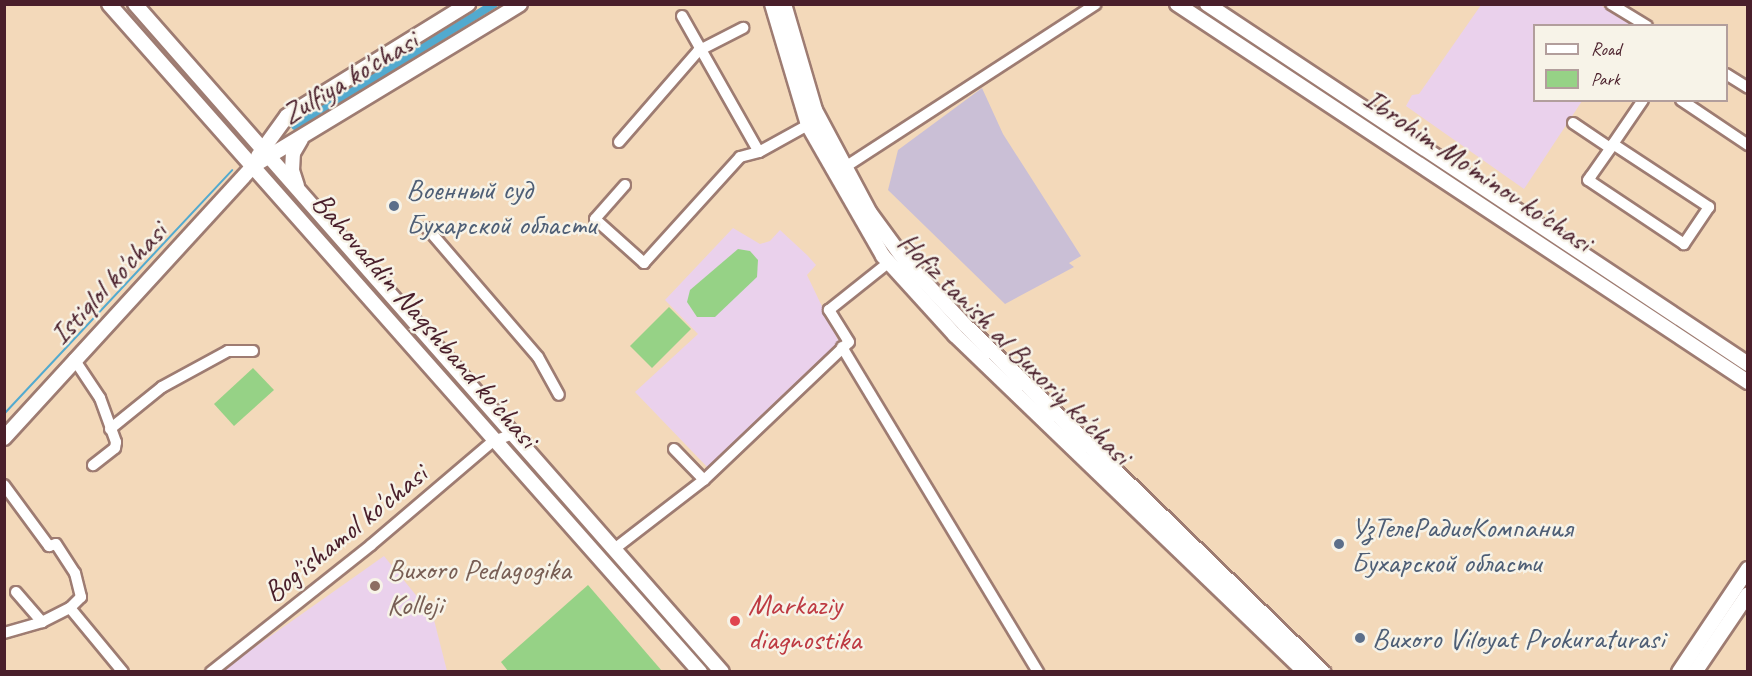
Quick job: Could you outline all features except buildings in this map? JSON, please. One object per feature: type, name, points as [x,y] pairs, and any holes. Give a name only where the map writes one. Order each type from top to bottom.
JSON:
[{"type":"main road","name":"Bahovaddin Naqshband ko'chasi","points":[[109,4],[493,441],[700,672]]},
{"type":"main road","name":"Bahovaddin Naqshband ko'chasi","points":[[135,4],[510,435],[722,672]]},
{"type":"main road","name":"Zulfiya ko'chasi","points":[[264,153],[278,123],[468,4]]},
{"type":"main road","name":"Zulfiya ko'chasi","points":[[264,153],[302,138],[520,4]]},
{"type":"main road","name":"Hofiz tanish al Buxoriy ko'chasi","points":[[772,4],[809,117],[834,174],[888,263],[955,335],[1250,609],[1323,672]]},
{"type":"main road","points":[[784,4],[809,117]]},
{"type":"main road","name":"Ibrohim Mo'minov ko'chasi","points":[[1177,4],[1748,382]]},
{"type":"main road","name":"Ibrohim Mo'minov ko'chasi","points":[[1207,4],[1748,364]]},
{"type":"main road","name":"Hofiz tanish al Buxoriy ko'chasi","points":[[809,117],[846,166],[870,213],[906,262],[965,325],[1250,609],[1305,672]]},
{"type":"main road","points":[[245,132],[278,123]]},
{"type":"main road","points":[[301,196],[292,171],[293,153],[302,138]]},
{"type":"main road","name":"Istiqlol ko'chasi","points":[[4,438],[264,153]]},
{"type":"main road","points":[[1679,672],[1748,569]]},
{"type":"main road","points":[[1695,672],[1748,594]]},
{"type":"street","points":[[834,174],[1096,4]]},
{"type":"street","points":[[1611,4],[1644,24]]},
{"type":"street","points":[[682,16],[698,51],[759,152]]},
{"type":"street","points":[[618,142],[698,51],[743,28]]},
{"type":"street","points":[[1728,75],[1748,88]]},
{"type":"street","points":[[1573,123],[1612,146],[1708,207],[1684,244],[1588,180],[1612,146],[1642,102]]},
{"type":"street","points":[[1684,102],[1748,145]]},
{"type":"street","points":[[625,185],[595,219],[644,264],[740,157],[759,152],[809,117]]},
{"type":"street","points":[[427,228],[538,357],[560,396]]},
{"type":"street","points":[[614,550],[704,480],[842,346],[849,342],[829,310],[888,263]]},
{"type":"street","points":[[842,346],[1038,672]]},
{"type":"street","points":[[110,429],[162,387],[228,351],[253,351]]},
{"type":"street","points":[[74,359],[100,398],[115,448],[93,465]]},
{"type":"street","name":"Bog'ishamol ko'chasi","points":[[211,672],[493,441],[510,435]]},
{"type":"street","points":[[674,449],[704,480]]},
{"type":"street","points":[[4,485],[49,546],[56,544],[75,573],[81,597],[70,608],[42,622],[4,633]]},
{"type":"street","points":[[16,592],[42,622]]},
{"type":"street","points":[[70,608],[123,672]]},
{"type":"shaded area","points":[[1481,5],[1600,5],[1633,24],[1533,24],[1533,102],[1581,102],[1524,189],[1406,106],[1412,95],[1419,94]]},
{"type":"shaded area","points":[[982,88],[1003,134],[1081,256],[1069,263],[1074,267],[1005,304],[888,190],[898,150]]},
{"type":"shaded area","points":[[733,228],[760,244],[770,241],[780,230],[807,255],[816,265],[807,275],[839,342],[710,470],[635,392],[698,334],[665,300]]},
{"type":"shaded area","name":"Buxoro Pedagogika Kolleji","points":[[384,556],[433,616],[447,671],[221,671]]},
{"type":"green space","points":[[738,249],[750,251],[758,260],[757,277],[715,317],[697,317],[687,302],[690,290]]},
{"type":"green space","points":[[669,307],[691,329],[652,368],[630,346]]},
{"type":"green space","points":[[253,368],[274,390],[234,426],[214,404]]},
{"type":"green space","points":[[588,585],[662,671],[508,671],[501,662]]},
{"type":"waterway","points":[[295,126],[494,4]]},
{"type":"waterway","points":[[4,414],[232,170]]},
{"type":"place","name":"Военный суд Бухарской области","points":[[394,206]]},
{"type":"place","name":"УзТелеРадиоКомпания Бухарской области","points":[[1339,544]]},
{"type":"place","name":"Buxoro Pedagogika Kolleji","points":[[375,586]]},
{"type":"place","name":"Markaziy diagnostika","points":[[735,621]]},
{"type":"place","name":"Buxoro Viloyat Prokuraturasi","points":[[1360,638]]}]
